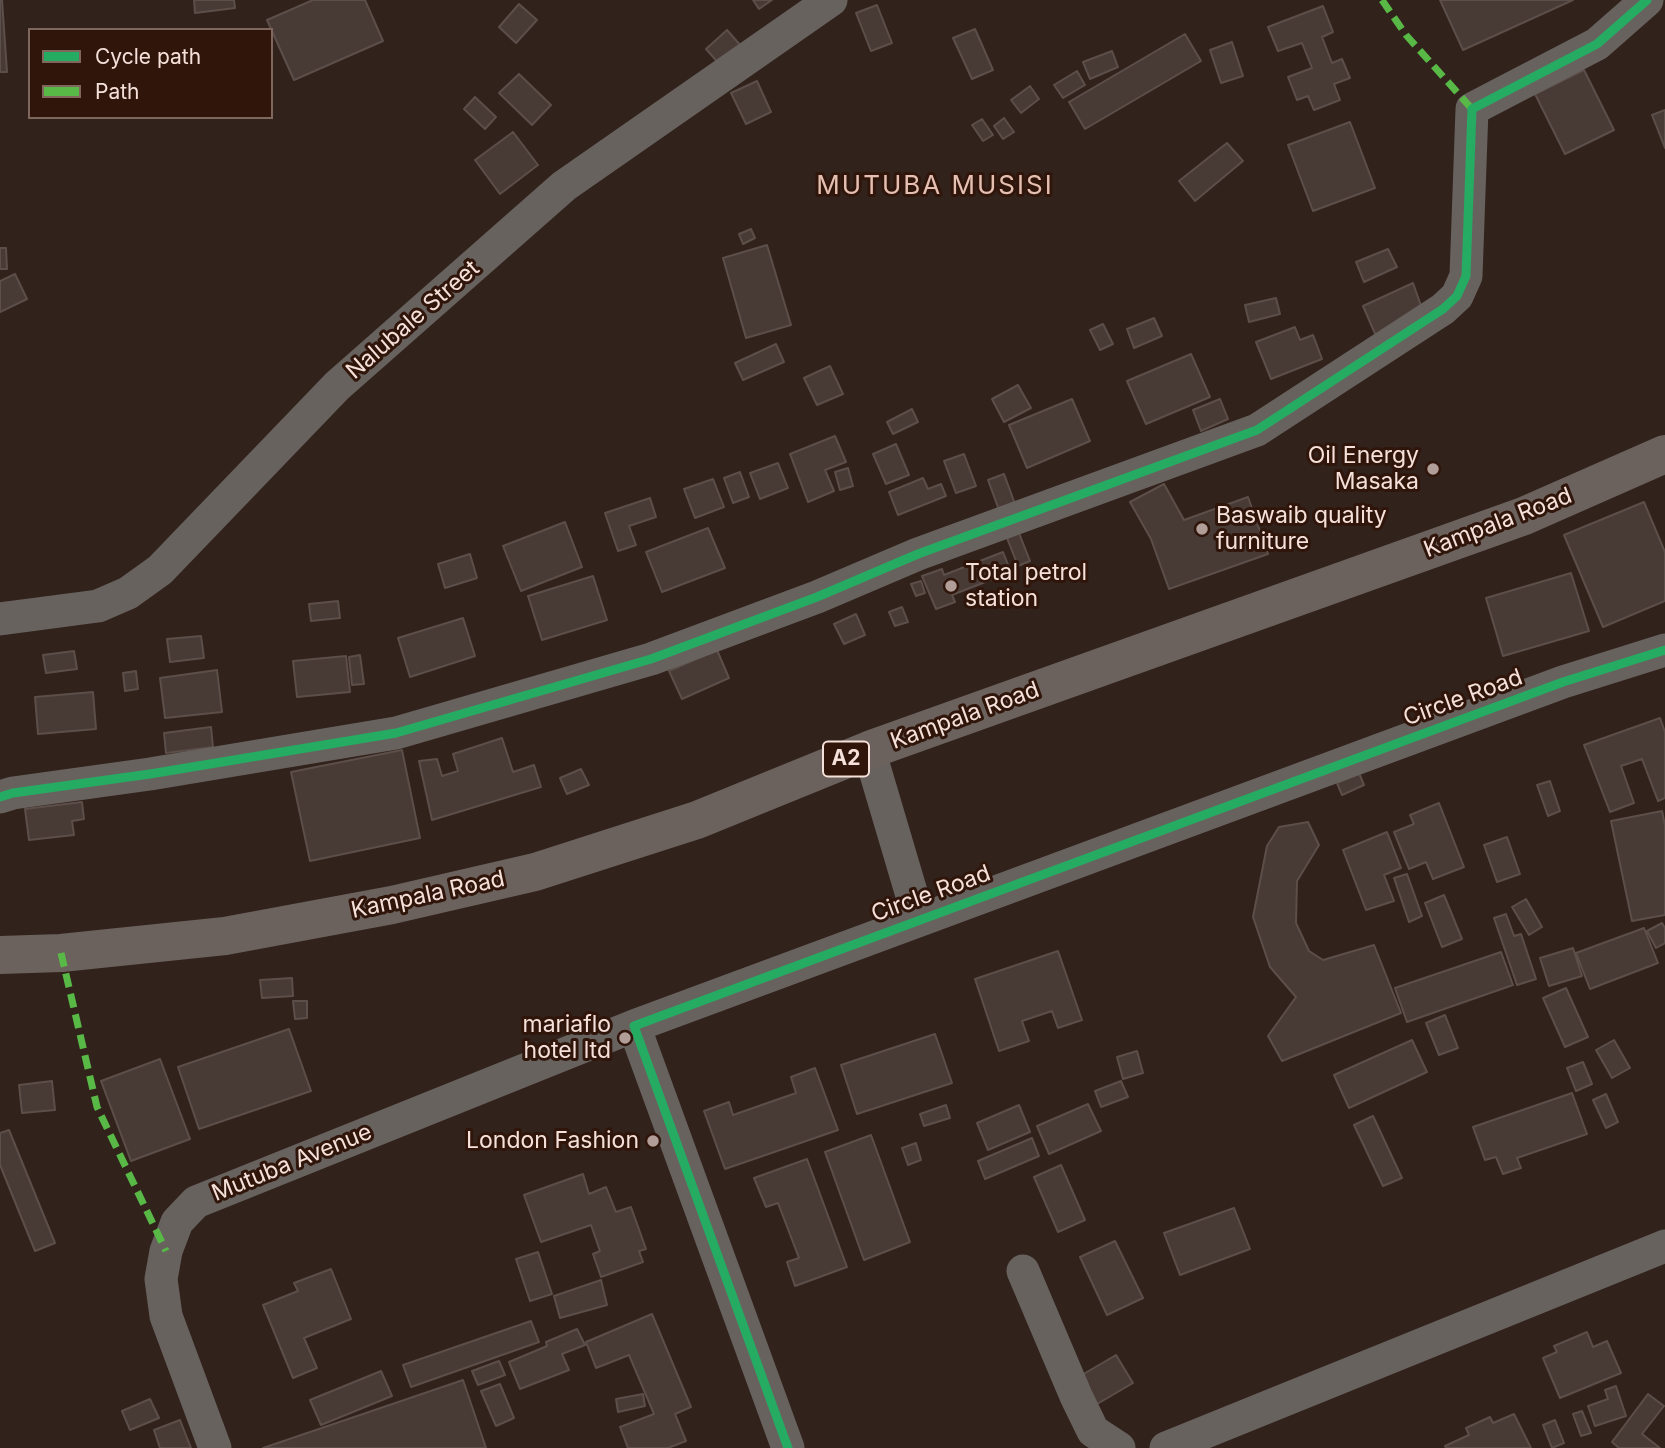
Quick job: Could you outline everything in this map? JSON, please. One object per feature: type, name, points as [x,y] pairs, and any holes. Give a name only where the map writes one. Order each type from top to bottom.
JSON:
[{"type":"main road","name":"Kampala Road","points":[[0,955],[61,953],[225,936],[405,902],[535,872],[697,820],[869,750],[1524,516],[1665,454]]},
{"type":"street","name":"Nalubale Street","points":[[0,619],[98,606],[128,593],[160,570],[337,386],[564,186],[831,0]]},
{"type":"street","points":[[0,797],[396,733],[638,663],[817,597],[918,554],[1257,430],[1443,309],[1457,296],[1466,276],[1472,109],[1597,44],[1647,0]]},
{"type":"street","name":"Circle Road","points":[[634,1026],[1563,682],[1665,650]]},
{"type":"street","points":[[869,750],[919,919]]},
{"type":"street","points":[[634,1026],[788,1448]]},
{"type":"street","name":"Mutuba Avenue","points":[[215,1448],[166,1317],[162,1279],[166,1251],[177,1222],[190,1208],[209,1196],[634,1026]]},
{"type":"street","points":[[1166,1448],[1665,1246]]},
{"type":"street","points":[[1023,1271],[1093,1431],[1119,1448]]},
{"type":"building","points":[[2,0],[7,72],[0,72]]},
{"type":"building","points":[[194,0],[234,0],[235,8],[195,13]]},
{"type":"building","points":[[313,0],[365,0],[383,41],[294,80],[273,28],[267,20]]},
{"type":"building","points":[[753,0],[772,0],[759,9]]},
{"type":"building","points":[[1440,0],[1573,0],[1463,50]]},
{"type":"building","points":[[519,4],[537,20],[516,43],[499,27]]},
{"type":"building","points":[[877,5],[892,43],[871,51],[856,13]]},
{"type":"building","points":[[1323,6],[1333,32],[1322,37],[1332,63],[1342,59],[1350,78],[1334,84],[1340,100],[1314,110],[1308,96],[1297,100],[1288,77],[1312,68],[1302,43],[1278,51],[1268,27]]},
{"type":"building","points":[[975,29],[993,70],[972,79],[953,38]]},
{"type":"building","points":[[727,30],[742,47],[721,66],[706,49]]},
{"type":"building","points":[[1185,34],[1201,61],[1085,129],[1069,102]]},
{"type":"building","points":[[1232,42],[1243,76],[1221,83],[1210,50]]},
{"type":"building","points":[[1112,51],[1118,67],[1090,79],[1083,62]]},
{"type":"building","points":[[1584,70],[1614,130],[1565,154],[1535,94]]},
{"type":"building","points":[[1077,71],[1085,85],[1063,98],[1054,85]]},
{"type":"building","points":[[519,74],[551,105],[532,125],[499,93]]},
{"type":"building","points":[[757,81],[771,112],[746,124],[731,93]]},
{"type":"building","points":[[1030,86],[1039,99],[1021,113],[1011,100]]},
{"type":"building","points":[[475,97],[496,117],[485,129],[464,109]]},
{"type":"building","points":[[1665,110],[1665,148],[1652,115]]},
{"type":"building","points":[[1004,118],[1014,132],[1003,139],[994,126]]},
{"type":"building","points":[[982,119],[993,135],[983,141],[972,125]]},
{"type":"building","points":[[1350,122],[1375,188],[1313,211],[1288,145]]},
{"type":"building","points":[[513,132],[538,165],[500,194],[475,160]]},
{"type":"building","points":[[1227,143],[1243,161],[1195,201],[1179,181]]},
{"type":"building","points":[[751,229],[755,238],[743,244],[739,234]]},
{"type":"building","points":[[767,245],[791,325],[746,338],[723,258]]},
{"type":"building","points":[[0,248],[6,248],[7,269],[0,269]]},
{"type":"building","points":[[1388,249],[1397,267],[1364,282],[1356,262]]},
{"type":"building","points":[[15,274],[27,299],[0,312],[0,281]]},
{"type":"building","points":[[1413,283],[1425,317],[1376,336],[1363,306]]},
{"type":"building","points":[[1276,298],[1280,314],[1249,322],[1245,305]]},
{"type":"building","points":[[1154,318],[1162,336],[1134,348],[1127,329]]},
{"type":"building","points":[[1103,324],[1113,344],[1100,350],[1090,330]]},
{"type":"building","points":[[1295,327],[1300,340],[1313,335],[1322,359],[1271,379],[1256,342]]},
{"type":"building","points":[[776,344],[784,362],[743,380],[735,363]]},
{"type":"building","points":[[1191,354],[1210,397],[1146,424],[1127,381]]},
{"type":"building","points":[[830,366],[843,394],[817,405],[804,378]]},
{"type":"building","points":[[1018,385],[1031,408],[1004,422],[992,399]]},
{"type":"building","points":[[1072,399],[1090,441],[1027,468],[1009,425]]},
{"type":"building","points":[[1220,399],[1228,419],[1201,431],[1193,410]]},
{"type":"building","points":[[912,409],[918,422],[893,434],[887,422]]},
{"type":"building","points":[[835,436],[846,462],[825,470],[834,491],[808,502],[790,454]]},
{"type":"building","points":[[896,444],[909,475],[886,484],[873,454]]},
{"type":"building","points":[[964,454],[976,486],[956,493],[944,461]]},
{"type":"building","points":[[778,463],[788,488],[760,499],[750,473]]},
{"type":"building","points":[[848,468],[853,486],[840,490],[835,472]]},
{"type":"building","points":[[740,472],[749,497],[733,503],[724,478]]},
{"type":"building","points":[[1004,474],[1015,504],[999,510],[988,480]]},
{"type":"building","points":[[923,478],[928,489],[941,484],[946,496],[898,515],[889,492]]},
{"type":"building","points":[[713,479],[724,507],[695,518],[684,489]]},
{"type":"building","name":"Baswaib quality furniture","points":[[1164,484],[1184,520],[1248,497],[1268,554],[1169,589],[1151,539],[1130,502]]},
{"type":"building","points":[[650,498],[656,517],[629,526],[636,545],[618,551],[605,513]]},
{"type":"building","points":[[1644,502],[1665,552],[1665,601],[1603,627],[1564,535]]},
{"type":"building","points":[[565,522],[582,567],[521,591],[503,546]]},
{"type":"building","points":[[708,528],[725,568],[662,592],[646,552]]},
{"type":"building","points":[[1019,533],[1030,561],[1018,566],[1007,538]]},
{"type":"building","name":"Total petrol station","points":[[1003,552],[1011,572],[952,595],[955,602],[936,609],[922,576],[942,569],[944,575]]},
{"type":"building","points":[[470,554],[477,578],[445,588],[438,564]]},
{"type":"building","points":[[1571,573],[1589,631],[1503,656],[1486,598]]},
{"type":"building","points":[[593,576],[607,620],[542,640],[528,596]]},
{"type":"building","points":[[921,581],[925,593],[916,596],[911,584]]},
{"type":"building","points":[[338,601],[340,618],[311,621],[309,604]]},
{"type":"building","points":[[902,607],[908,622],[895,626],[889,612]]},
{"type":"building","points":[[856,614],[865,635],[844,644],[834,624]]},
{"type":"building","points":[[463,618],[475,656],[410,677],[398,638]]},
{"type":"building","points":[[201,636],[204,658],[170,662],[167,639]]},
{"type":"building","points":[[717,650],[729,678],[682,699],[669,671]]},
{"type":"building","points":[[74,651],[77,669],[46,673],[43,655]]},
{"type":"building","points":[[360,655],[364,684],[352,685],[349,657]]},
{"type":"building","points":[[346,656],[350,692],[297,697],[293,661]]},
{"type":"building","points":[[217,670],[222,712],[165,718],[160,678]]},
{"type":"building","points":[[136,671],[138,689],[125,691],[123,673]]},
{"type":"building","points":[[93,692],[96,729],[38,734],[35,697]]},
{"type":"building","points":[[1660,718],[1665,732],[1665,798],[1658,801],[1642,759],[1621,766],[1634,803],[1610,812],[1584,745]]},
{"type":"building","points":[[211,727],[213,747],[166,753],[164,733]]},
{"type":"building","points":[[502,738],[513,772],[534,765],[541,787],[432,820],[419,761],[437,759],[442,776],[458,771],[453,754]]},
{"type":"building","points":[[402,750],[420,838],[310,861],[291,772]]},
{"type":"building","points":[[581,769],[589,785],[567,794],[560,778]]},
{"type":"building","points":[[1359,773],[1364,785],[1342,795],[1337,783]]},
{"type":"building","points":[[1550,781],[1560,811],[1548,816],[1537,785]]},
{"type":"building","points":[[82,802],[84,819],[72,821],[74,835],[29,840],[25,809]]},
{"type":"building","points":[[1439,803],[1464,867],[1433,879],[1426,862],[1409,869],[1394,832],[1414,824],[1410,815]]},
{"type":"building","points":[[1662,811],[1665,825],[1665,915],[1632,921],[1611,821]]},
{"type":"building","points":[[1308,822],[1319,845],[1297,881],[1296,923],[1309,951],[1323,960],[1374,945],[1401,1013],[1282,1061],[1268,1036],[1296,997],[1270,967],[1253,917],[1267,846],[1279,827]]},
{"type":"building","points":[[1387,832],[1401,868],[1384,875],[1394,901],[1366,910],[1343,850]]},
{"type":"building","points":[[1507,837],[1520,874],[1497,882],[1484,845]]},
{"type":"building","points":[[1407,874],[1422,916],[1409,922],[1394,878]]},
{"type":"building","points":[[1444,895],[1462,939],[1442,947],[1425,903]]},
{"type":"building","points":[[1526,899],[1542,927],[1529,935],[1512,907]]},
{"type":"building","points":[[1506,914],[1514,936],[1521,934],[1536,979],[1517,985],[1494,918]]},
{"type":"building","points":[[1662,923],[1665,928],[1665,943],[1656,948],[1647,931]]},
{"type":"building","points":[[1644,928],[1658,963],[1590,989],[1576,953]]},
{"type":"building","points":[[1573,948],[1582,976],[1549,986],[1540,958]]},
{"type":"building","points":[[1058,951],[1082,1020],[1058,1028],[1052,1011],[1022,1021],[1029,1041],[999,1051],[975,979]]},
{"type":"building","points":[[1501,952],[1513,985],[1407,1022],[1395,988]]},
{"type":"building","points":[[292,978],[293,996],[262,998],[260,980]]},
{"type":"building","points":[[1566,988],[1588,1037],[1565,1047],[1543,998]]},
{"type":"building","points":[[293,1001],[307,1001],[307,1018],[295,1019]]},
{"type":"building","points":[[1445,1015],[1458,1048],[1439,1055],[1426,1023]]},
{"type":"building","points":[[289,1029],[311,1091],[199,1129],[178,1067]]},
{"type":"building","points":[[935,1034],[952,1083],[857,1114],[841,1065]]},
{"type":"building","points":[[1412,1040],[1427,1072],[1349,1108],[1334,1075]]},
{"type":"building","points":[[1614,1040],[1630,1068],[1612,1078],[1596,1050]]},
{"type":"building","points":[[1137,1051],[1143,1073],[1123,1079],[1117,1057]]},
{"type":"building","points":[[160,1059],[190,1139],[131,1161],[101,1081]]},
{"type":"building","points":[[1583,1062],[1592,1084],[1576,1091],[1567,1068]]},
{"type":"building","points":[[815,1068],[838,1130],[725,1169],[704,1111],[729,1102],[733,1115],[796,1093],[791,1077]]},
{"type":"building","points":[[52,1081],[55,1110],[22,1113],[19,1085]]},
{"type":"building","points":[[1121,1081],[1128,1097],[1101,1107],[1095,1091]]},
{"type":"building","points":[[1572,1093],[1587,1134],[1517,1158],[1521,1168],[1503,1174],[1496,1157],[1485,1160],[1473,1127]]},
{"type":"building","points":[[1606,1094],[1618,1122],[1606,1128],[1593,1100]]},
{"type":"building","points":[[1088,1104],[1101,1131],[1049,1154],[1037,1126]]},
{"type":"building","points":[[946,1105],[950,1118],[924,1126],[920,1114]]},
{"type":"building","points":[[1019,1105],[1030,1132],[988,1150],[977,1123]]},
{"type":"building","points":[[1373,1116],[1402,1178],[1383,1186],[1354,1125]]},
{"type":"building","points":[[9,1130],[55,1243],[35,1251],[0,1165],[0,1133]]},
{"type":"building","points":[[871,1135],[910,1242],[864,1260],[825,1152]]},
{"type":"building","points":[[1032,1138],[1039,1156],[985,1179],[978,1161]]},
{"type":"building","points":[[916,1143],[921,1160],[908,1165],[902,1148]]},
{"type":"building","points":[[807,1159],[847,1267],[795,1286],[787,1262],[799,1258],[778,1203],[766,1207],[754,1178]]},
{"type":"building","points":[[1061,1165],[1085,1220],[1058,1232],[1034,1177]]},
{"type":"building","points":[[583,1174],[589,1194],[606,1187],[616,1212],[631,1207],[646,1249],[639,1251],[643,1262],[601,1277],[593,1254],[600,1251],[591,1225],[541,1242],[524,1195]]},
{"type":"building","points":[[1234,1208],[1250,1249],[1180,1275],[1164,1233]]},
{"type":"building","points":[[1115,1241],[1143,1298],[1107,1315],[1080,1257]]},
{"type":"building","points":[[538,1252],[552,1294],[530,1301],[516,1259]]},
{"type":"building","points":[[331,1269],[351,1319],[304,1338],[317,1368],[293,1378],[263,1305],[298,1291],[294,1283]]},
{"type":"building","points":[[601,1280],[607,1305],[560,1318],[554,1296]]},
{"type":"building","points":[[652,1314],[691,1407],[675,1414],[686,1441],[668,1448],[628,1448],[620,1427],[654,1414],[629,1355],[596,1368],[586,1342]]},
{"type":"building","points":[[531,1321],[539,1342],[411,1387],[403,1365]]},
{"type":"building","points":[[577,1329],[585,1345],[562,1354],[569,1370],[520,1389],[509,1362],[547,1346],[546,1342]]},
{"type":"building","points":[[1587,1332],[1593,1347],[1607,1341],[1621,1373],[1560,1398],[1543,1358],[1557,1352],[1554,1346]]},
{"type":"building","points":[[1116,1355],[1133,1383],[1092,1407],[1075,1379]]},
{"type":"building","points":[[499,1361],[505,1375],[478,1385],[472,1371]]},
{"type":"building","points":[[381,1371],[392,1396],[321,1425],[310,1400]]},
{"type":"building","points":[[463,1380],[486,1448],[263,1448]]},
{"type":"building","points":[[500,1384],[514,1418],[496,1426],[481,1391]]},
{"type":"building","points":[[1616,1386],[1626,1416],[1595,1426],[1588,1406],[1608,1399],[1605,1390]]},
{"type":"building","points":[[643,1394],[645,1406],[618,1412],[616,1399]]},
{"type":"building","points":[[1648,1394],[1664,1406],[1642,1434],[1660,1448],[1619,1448],[1612,1442]]},
{"type":"building","points":[[150,1399],[159,1418],[130,1430],[122,1411]]},
{"type":"building","points":[[1582,1411],[1591,1433],[1581,1436],[1573,1414]]},
{"type":"building","points":[[1514,1414],[1531,1448],[1445,1446],[1469,1435],[1466,1428],[1490,1417],[1493,1423]]},
{"type":"building","points":[[180,1420],[191,1448],[160,1448],[154,1430]]},
{"type":"building","points":[[1555,1420],[1564,1443],[1552,1448],[1543,1425]]},
{"type":"marked path","points":[[1382,0],[1406,35],[1472,109]]},
{"type":"marked path","points":[[61,953],[97,1107],[166,1251]]},
{"type":"cycle path","points":[[0,797],[396,733],[651,659],[817,597],[918,554],[1257,430],[1443,309],[1457,296],[1466,276],[1472,109],[1597,44],[1647,0]]},
{"type":"cycle path","points":[[788,1448],[634,1026],[1563,682],[1665,650]]},
{"type":"place","name":"Oil Energy Masaka","points":[[1433,469]]},
{"type":"place","name":"Baswaib quality furniture","points":[[1202,529]]},
{"type":"place","name":"Total petrol station","points":[[951,586]]},
{"type":"place","name":"mariaflo hotel ltd","points":[[625,1038]]},
{"type":"place","name":"London Fashion","points":[[653,1141]]},
{"type":"district","name":"MUTUBA MUSISI","points":[[935,186]]}]
